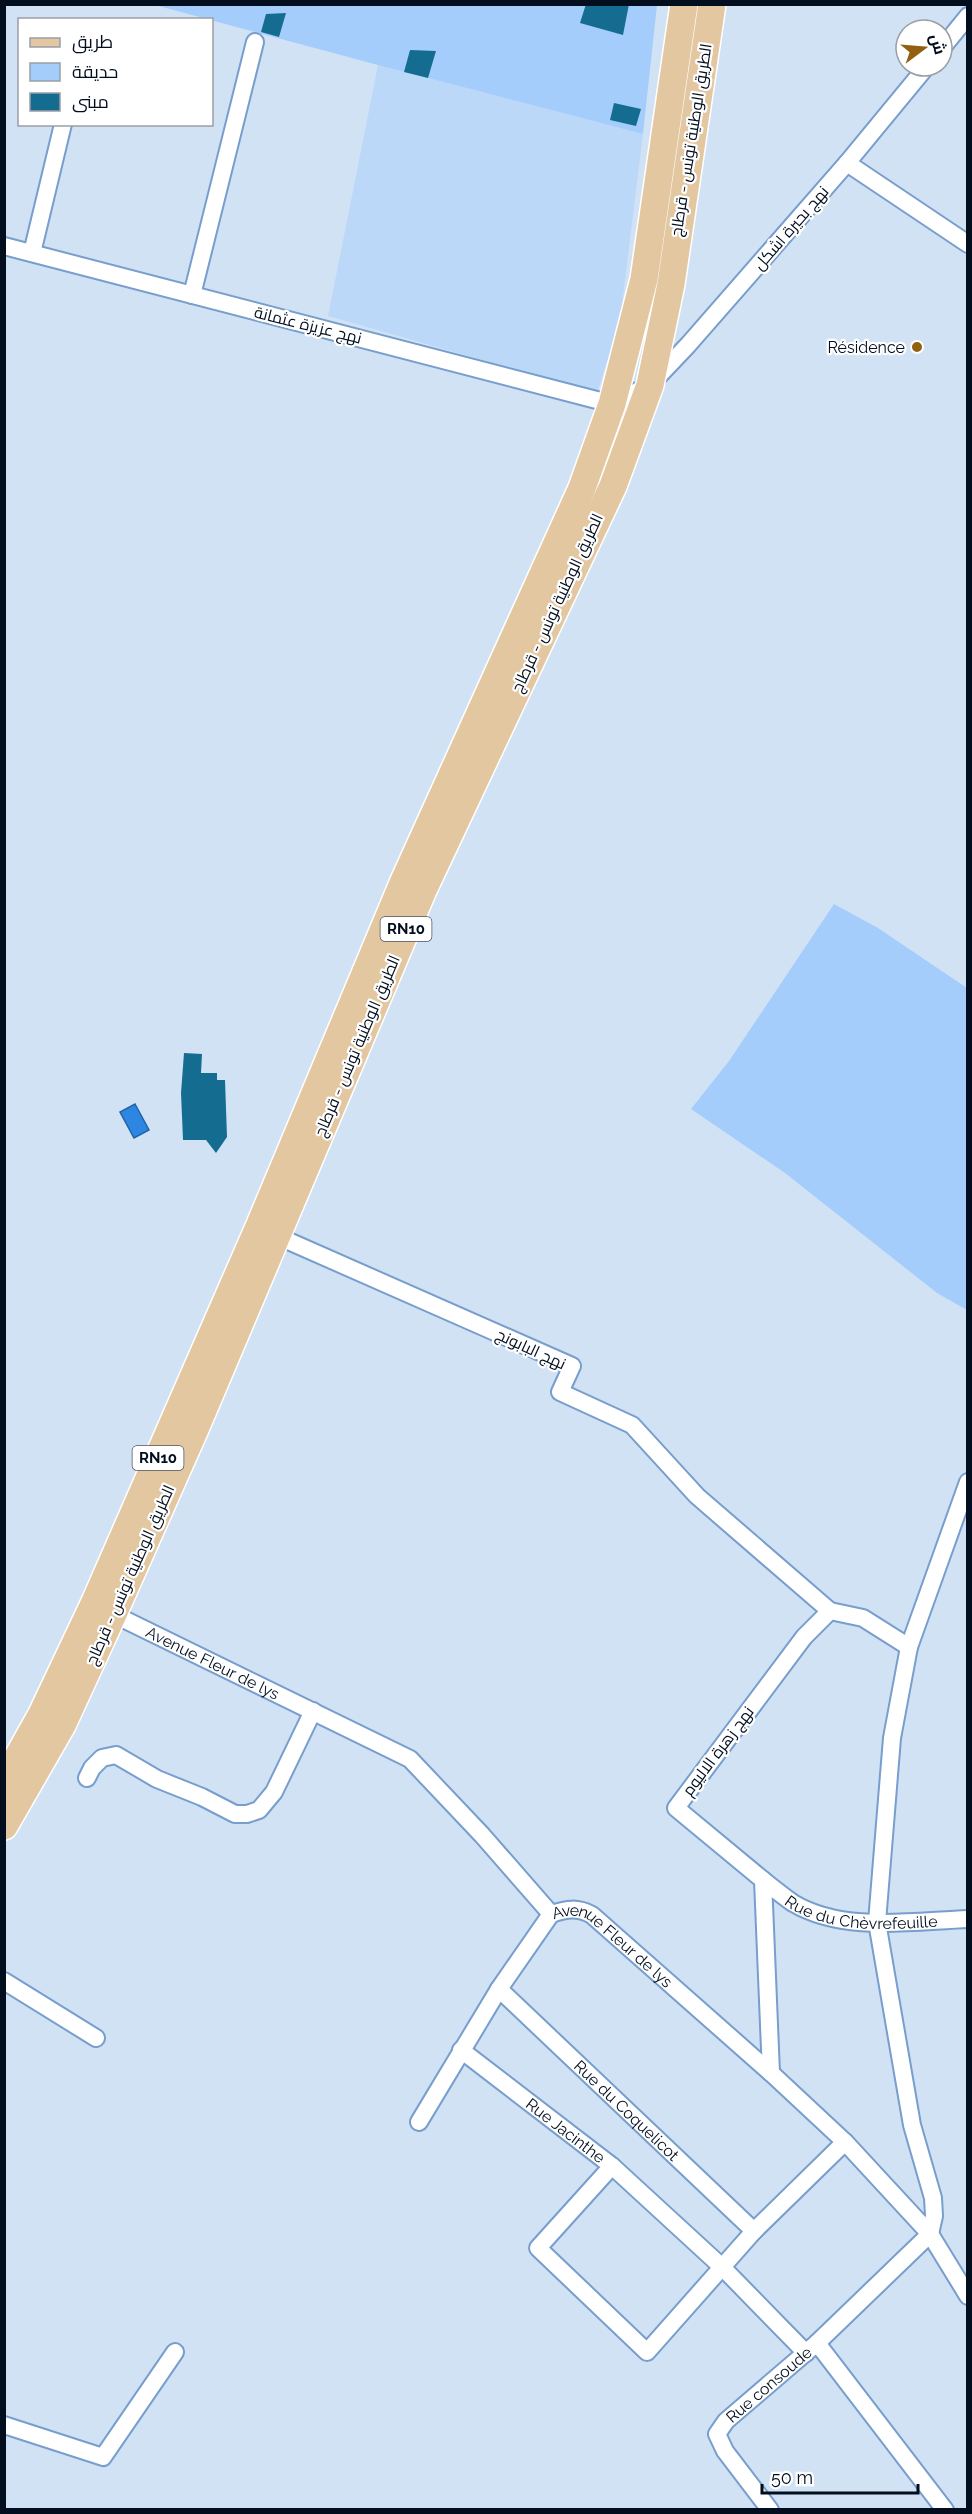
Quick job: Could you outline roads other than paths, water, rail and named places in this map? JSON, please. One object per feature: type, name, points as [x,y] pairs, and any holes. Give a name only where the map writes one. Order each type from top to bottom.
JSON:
[{"type":"main road","name":"الطريق الوطنية تونس - قرطاج","points":[[4,1782],[42,1714],[95,1602],[259,1227],[404,880],[582,488],[612,404],[644,279],[684,4]]},
{"type":"main road","name":"الطريق الوطنية تونس - قرطاج","points":[[4,1826],[62,1725],[113,1614],[277,1236],[423,890],[613,486],[650,385],[671,284],[678,222],[712,4]]},
{"type":"street","points":[[954,33],[968,16]]},
{"type":"street","points":[[192,295],[255,42]]},
{"type":"street","name":"نهج بحيرة اشكل","points":[[650,385],[847,163],[917,78]]},
{"type":"street","points":[[32,253],[63,126]]},
{"type":"street","points":[[847,163],[968,244]]},
{"type":"street","name":"نهج عزيزة عثمانة","points":[[4,246],[612,404]]},
{"type":"street","points":[[612,404],[650,385]]},
{"type":"street","name":"نهج البابونج","points":[[277,1236],[572,1366],[560,1392],[632,1425],[697,1496],[830,1611]]},
{"type":"street","points":[[612,2166],[811,2348],[930,2234],[934,2216],[933,2198],[912,2125],[877,1922],[892,1738],[909,1647],[968,1482]]},
{"type":"street","points":[[830,1611],[863,1618],[909,1647]]},
{"type":"street","name":"نهج زهرة الاليوم","points":[[763,1880],[676,1808],[804,1637],[830,1611]]},
{"type":"street","name":"Avenue Fleur de lys","points":[[113,1614],[410,1759],[482,1834],[551,1914],[569,1909],[581,1909],[592,1915],[771,2073],[845,2142],[930,2234],[968,2296]]},
{"type":"street","points":[[87,1778],[92,1768],[102,1758],[116,1755],[158,1779],[202,1797],[235,1814],[247,1814],[259,1810],[274,1792],[313,1711]]},
{"type":"street","points":[[763,1880],[771,2073]]},
{"type":"street","name":"Rue du Chèvrefeuille","points":[[763,1880],[794,1903],[831,1918],[877,1922],[968,1919]]},
{"type":"street","points":[[419,2122],[499,1989],[551,1914]]},
{"type":"street","points":[[4,1981],[96,2038]]},
{"type":"street","name":"Rue du Coquelicot","points":[[499,1989],[754,2231]]},
{"type":"street","name":"Rue Jacinthe","points":[[461,2050],[612,2166],[538,2248],[647,2352],[722,2267]]},
{"type":"street","points":[[722,2267],[754,2231],[845,2142]]},
{"type":"street","name":"Rue consoude","points":[[770,2510],[725,2451],[717,2434],[726,2421],[811,2348],[945,2510]]},
{"type":"street","points":[[4,2425],[104,2457],[175,2352]]},
{"type":"water","points":[[135,1104],[149,1130],[134,1138],[120,1112]]},
{"type":"place","name":"Résidence","points":[[917,347]]}]
